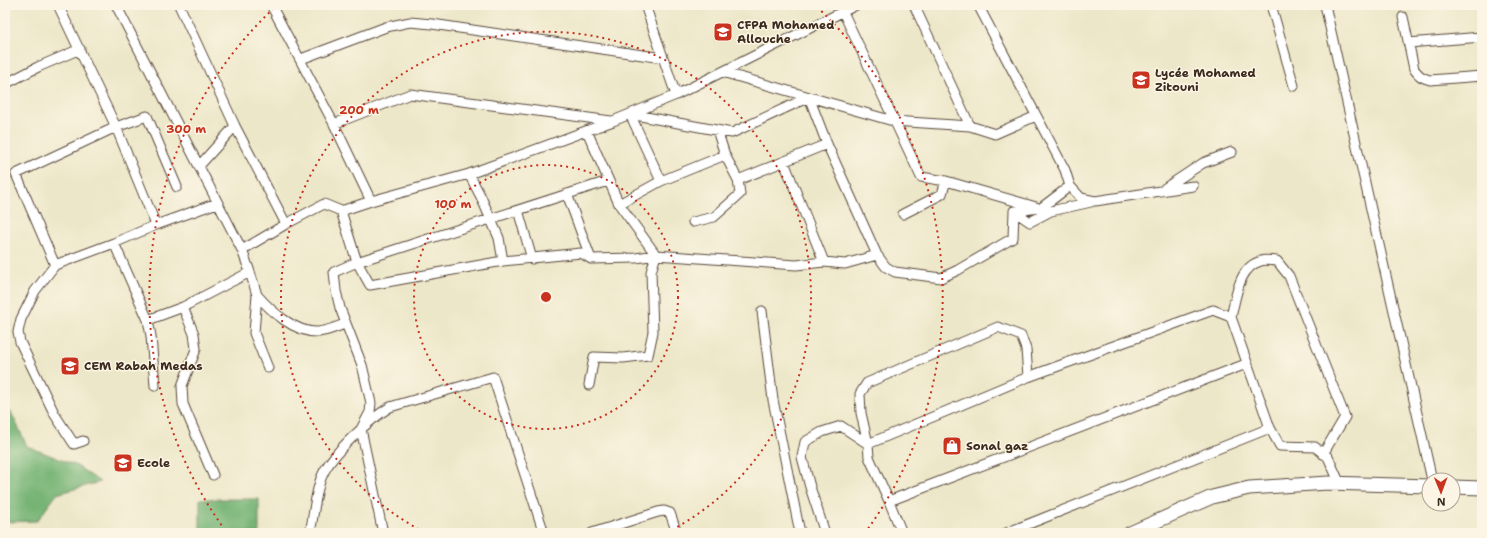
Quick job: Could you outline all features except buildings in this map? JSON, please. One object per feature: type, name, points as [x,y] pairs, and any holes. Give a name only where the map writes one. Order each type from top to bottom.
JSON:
[{"type":"street","points":[[58,5],[116,127],[156,226]]},
{"type":"street","points":[[116,5],[199,166],[216,203],[242,250],[257,295],[254,333],[268,368]]},
{"type":"street","points":[[179,5],[235,126],[286,224]]},
{"type":"street","points":[[272,5],[334,124],[371,201]]},
{"type":"street","points":[[645,5],[676,95]]},
{"type":"street","points":[[242,250],[324,204],[341,211],[371,201],[469,174],[613,121],[676,95],[856,5]]},
{"type":"street","points":[[914,5],[970,126]]},
{"type":"street","points":[[978,5],[1065,170],[1070,186],[1081,198],[1095,201]]},
{"type":"street","points":[[1271,5],[1294,86]]},
{"type":"street","points":[[1325,5],[1430,472]]},
{"type":"street","points":[[842,12],[921,177],[946,181],[1041,208]]},
{"type":"street","points":[[1403,17],[1414,70],[1418,75],[1423,78],[1436,80],[1482,76]]},
{"type":"street","points":[[301,59],[386,27],[410,22],[663,58]]},
{"type":"street","points":[[1408,43],[1482,37]]},
{"type":"street","points":[[5,84],[38,67],[80,49]]},
{"type":"street","points":[[722,72],[895,121],[970,126],[995,134],[1036,116]]},
{"type":"street","points":[[334,124],[410,94],[613,121]]},
{"type":"street","points":[[630,114],[732,133],[809,97]]},
{"type":"street","points":[[809,97],[827,144],[877,255],[886,268],[895,272],[941,278],[958,270],[1013,238],[1014,211]]},
{"type":"street","points":[[630,114],[661,181]]},
{"type":"street","points":[[55,265],[16,174],[116,127],[146,116],[177,187]]},
{"type":"street","points":[[199,166],[235,126]]},
{"type":"street","points":[[693,222],[714,217],[740,194],[738,180],[726,155],[717,130]]},
{"type":"street","points":[[587,131],[619,204],[656,255]]},
{"type":"street","points":[[738,180],[827,144]]},
{"type":"street","points":[[1162,190],[1203,164],[1232,152]]},
{"type":"street","points":[[619,204],[661,181],[726,155]]},
{"type":"street","points":[[784,162],[824,262]]},
{"type":"street","points":[[469,174],[482,197],[499,238],[503,261]]},
{"type":"street","points":[[383,533],[361,429],[370,412],[371,403],[362,365],[345,324],[336,291],[334,272],[357,262],[608,181]]},
{"type":"street","points":[[903,214],[942,194],[946,181]]},
{"type":"street","points":[[1014,211],[1041,208],[1070,186]]},
{"type":"street","points":[[1014,211],[1030,222],[1051,212],[1095,201],[1193,186]]},
{"type":"street","points":[[567,194],[590,259]]},
{"type":"street","points":[[83,442],[74,444],[55,415],[20,342],[18,332],[22,319],[35,291],[55,265],[216,203]]},
{"type":"street","points":[[518,210],[532,259]]},
{"type":"street","points":[[341,211],[357,262],[370,285],[503,261],[532,259],[581,252],[590,259],[636,258],[656,255],[796,265],[824,262],[845,264],[877,255]]},
{"type":"street","points":[[114,243],[148,320],[151,336],[155,386]]},
{"type":"street","points":[[589,385],[594,357],[623,358],[648,355],[653,332],[651,272],[656,255]]},
{"type":"street","points":[[1323,454],[1345,416],[1289,276],[1284,268],[1276,261],[1262,260],[1251,265],[1240,280],[1230,317],[1246,364],[1270,428],[1280,446],[1316,447],[1323,454],[1328,457],[1340,484]]},
{"type":"street","points":[[148,320],[183,307],[250,272]]},
{"type":"street","points":[[257,295],[270,310],[302,329],[316,332],[330,330],[345,324]]},
{"type":"street","points":[[183,307],[194,334],[196,349],[182,386],[183,404],[213,475]]},
{"type":"street","points":[[868,444],[1028,377],[1213,310],[1230,317]]},
{"type":"street","points":[[762,311],[773,400],[800,533]]},
{"type":"street","points":[[902,533],[869,457],[868,444],[861,413],[860,394],[867,383],[998,327],[1021,336],[1026,349],[1028,377]]},
{"type":"street","points":[[889,501],[1246,364]]},
{"type":"street","points":[[310,533],[322,475],[335,457],[361,429],[378,415],[390,408],[493,377],[544,533]]},
{"type":"street","points":[[825,533],[802,457],[805,442],[822,432],[841,426],[868,444]]},
{"type":"street","points":[[1006,533],[1270,428]]},
{"type":"street","points":[[1130,533],[1212,497],[1234,490],[1292,484],[1421,486]]},
{"type":"street","points":[[1461,487],[1482,488]]},
{"type":"street","points":[[592,533],[664,512],[670,513],[677,533]]},
{"type":"green space","points":[[11,412],[27,446],[77,466],[100,482],[57,494],[37,521],[5,522],[5,413]]},
{"type":"green space","points":[[200,499],[259,499],[259,533],[200,533]]},
{"type":"place","name":"CFPA Mohamed Allouche","points":[[723,32]]},
{"type":"place","name":"Lycée Mohamed Zitouni","points":[[1141,80]]},
{"type":"place","name":"CEM Rabah Medas","points":[[70,366]]},
{"type":"place","name":"Sonal gaz","points":[[952,446]]},
{"type":"place","name":"Ecole","points":[[123,463]]}]
